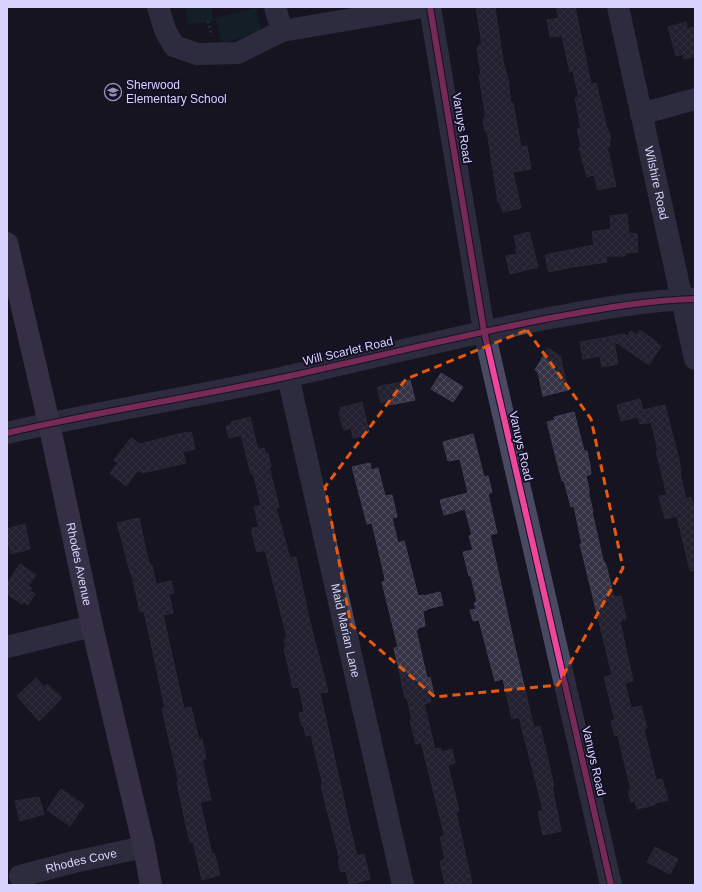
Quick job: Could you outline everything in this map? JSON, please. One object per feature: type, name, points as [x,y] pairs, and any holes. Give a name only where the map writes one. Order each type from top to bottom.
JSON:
[{"type":"main road","name":"Rhodes Avenue","points":[[7,243],[49,423],[92,626],[144,847],[151,885]]},
{"type":"street","points":[[158,7],[165,30],[174,46],[198,54],[238,53],[282,31],[423,7]]},
{"type":"street","points":[[276,7],[282,31]]},
{"type":"street","name":"Vanuys Road","points":[[430,7],[484,331],[611,885]]},
{"type":"street","name":"Wilshire Road","points":[[618,7],[641,114],[688,299],[695,359]]},
{"type":"street","points":[[641,114],[695,99]]},
{"type":"street","name":"Will Scarlet Road","points":[[7,433],[49,423],[288,376],[484,331],[599,309],[688,299]]},
{"type":"street","name":"Maid Marian Lane","points":[[288,376],[403,885]]},
{"type":"street","points":[[7,647],[92,626]]},
{"type":"street","name":"Rhodes Cove","points":[[20,876],[74,862],[144,847]]},
{"type":"highlighted area","points":[[527,330],[591,419],[623,568],[558,685],[435,697],[351,625],[325,487],[406,379]]},
{"type":"green space","points":[[185,7],[212,7],[213,21],[188,24]]},
{"type":"green space","points":[[256,8],[261,32],[222,43],[215,18]]},
{"type":"building","points":[[476,7],[495,7],[511,103],[513,103],[521,147],[527,146],[531,169],[513,172],[521,208],[503,212],[500,203],[498,202],[487,131],[485,131],[483,119],[485,118],[485,113],[479,75],[481,74],[477,48],[482,44]]},
{"type":"building","points":[[556,7],[575,7],[591,84],[596,83],[611,140],[609,140],[610,146],[607,147],[616,186],[598,190],[594,175],[587,177],[579,148],[581,145],[577,129],[581,128],[575,98],[579,97],[573,71],[570,72],[562,36],[550,37],[547,20],[559,18]]},
{"type":"building","points":[[686,22],[687,29],[695,27],[695,56],[684,59],[683,54],[676,56],[668,27]]},
{"type":"building","points":[[627,214],[629,233],[637,234],[638,252],[625,253],[625,256],[606,256],[607,262],[549,272],[545,255],[594,245],[592,232],[611,229],[610,216]]},
{"type":"building","points":[[529,232],[538,267],[510,274],[506,256],[517,254],[514,236]]},
{"type":"building","points":[[640,330],[661,346],[649,365],[614,341],[618,364],[602,367],[600,356],[583,359],[580,342],[624,334],[627,336],[631,331],[637,335]]},
{"type":"building","points":[[548,348],[560,356],[568,390],[543,396],[538,372],[535,370]]},
{"type":"building","points":[[441,373],[463,387],[453,402],[431,389]]},
{"type":"building","points":[[410,380],[415,400],[390,405],[389,401],[381,403],[377,387]]},
{"type":"building","points":[[640,399],[643,410],[665,405],[679,460],[686,499],[691,497],[695,512],[695,570],[690,571],[677,516],[665,519],[659,496],[667,495],[656,451],[658,451],[651,422],[640,424],[638,417],[621,421],[617,405]]},
{"type":"building","points":[[362,402],[369,432],[365,435],[353,438],[351,428],[344,430],[339,413],[341,412],[340,408]]},
{"type":"building","points":[[574,412],[584,451],[587,451],[590,466],[591,474],[586,476],[592,512],[603,560],[606,565],[614,597],[621,596],[626,619],[620,621],[633,681],[625,683],[631,708],[641,706],[647,728],[644,729],[656,780],[662,779],[668,800],[637,809],[635,801],[631,802],[628,791],[631,790],[618,735],[615,736],[611,721],[615,720],[604,677],[612,675],[580,544],[582,544],[574,506],[571,507],[564,481],[562,481],[547,422],[555,420],[554,417]]},
{"type":"building","points":[[250,417],[258,450],[264,448],[266,454],[268,453],[271,467],[269,467],[279,507],[276,508],[290,558],[296,557],[309,618],[328,692],[320,693],[351,832],[357,856],[364,854],[370,879],[349,885],[346,871],[341,872],[338,860],[340,860],[321,785],[323,785],[311,735],[306,736],[303,725],[302,726],[299,713],[304,712],[299,687],[293,688],[284,648],[286,647],[284,639],[287,638],[265,550],[257,552],[252,533],[252,528],[259,527],[254,507],[261,505],[253,473],[251,474],[241,435],[229,438],[226,426],[231,425],[231,422]]},
{"type":"building","points":[[191,432],[195,449],[183,452],[186,463],[142,473],[138,470],[126,486],[110,473],[118,463],[114,460],[131,438],[140,444]]},
{"type":"building","points":[[473,434],[484,477],[488,476],[492,492],[488,494],[497,533],[490,535],[516,652],[534,728],[540,726],[554,786],[552,786],[561,831],[543,835],[538,812],[543,810],[519,717],[512,719],[503,679],[495,681],[479,620],[473,621],[470,610],[476,609],[474,603],[477,602],[471,576],[469,576],[463,552],[473,550],[469,536],[472,535],[465,509],[444,515],[440,500],[468,493],[460,459],[448,461],[443,442]]},
{"type":"building","points":[[370,463],[371,470],[378,468],[385,496],[392,495],[397,517],[392,518],[398,543],[404,541],[418,596],[440,592],[443,605],[423,611],[425,626],[416,630],[427,678],[430,677],[434,695],[430,696],[431,702],[424,704],[435,749],[441,748],[442,752],[452,749],[455,763],[448,765],[459,811],[456,812],[472,883],[465,885],[445,885],[440,861],[445,859],[440,837],[444,837],[443,829],[421,742],[416,744],[410,720],[412,720],[407,698],[405,698],[394,648],[398,647],[382,582],[385,581],[384,574],[372,523],[367,524],[352,467]]},
{"type":"building","points":[[139,518],[147,555],[150,565],[152,565],[156,584],[171,581],[174,593],[169,594],[173,613],[163,615],[184,709],[191,707],[199,740],[202,739],[206,759],[202,760],[211,800],[200,802],[212,854],[214,853],[220,875],[202,880],[193,842],[190,842],[185,821],[177,782],[179,782],[162,709],[165,708],[144,611],[140,612],[133,579],[117,523]]},
{"type":"building","points":[[25,524],[30,549],[11,554],[7,537],[7,529]]},
{"type":"building","points":[[20,564],[36,575],[28,586],[32,588],[30,591],[35,594],[28,605],[24,601],[22,604],[7,594],[7,583]]},
{"type":"building","points":[[36,678],[44,687],[47,684],[62,698],[39,721],[17,696]]},
{"type":"building","points":[[61,789],[84,805],[70,826],[47,810]]},
{"type":"building","points":[[39,797],[44,814],[20,821],[15,801]]},
{"type":"building","points":[[655,847],[678,859],[670,874],[647,862]]},
{"type":"cycle path","points":[[430,7],[484,331],[611,885]]},
{"type":"cycle path","points":[[7,433],[255,384],[449,339],[545,319],[638,303],[695,299]]},
{"type":"place","name":"Sherwood Elementary School","points":[[113,92]]}]
